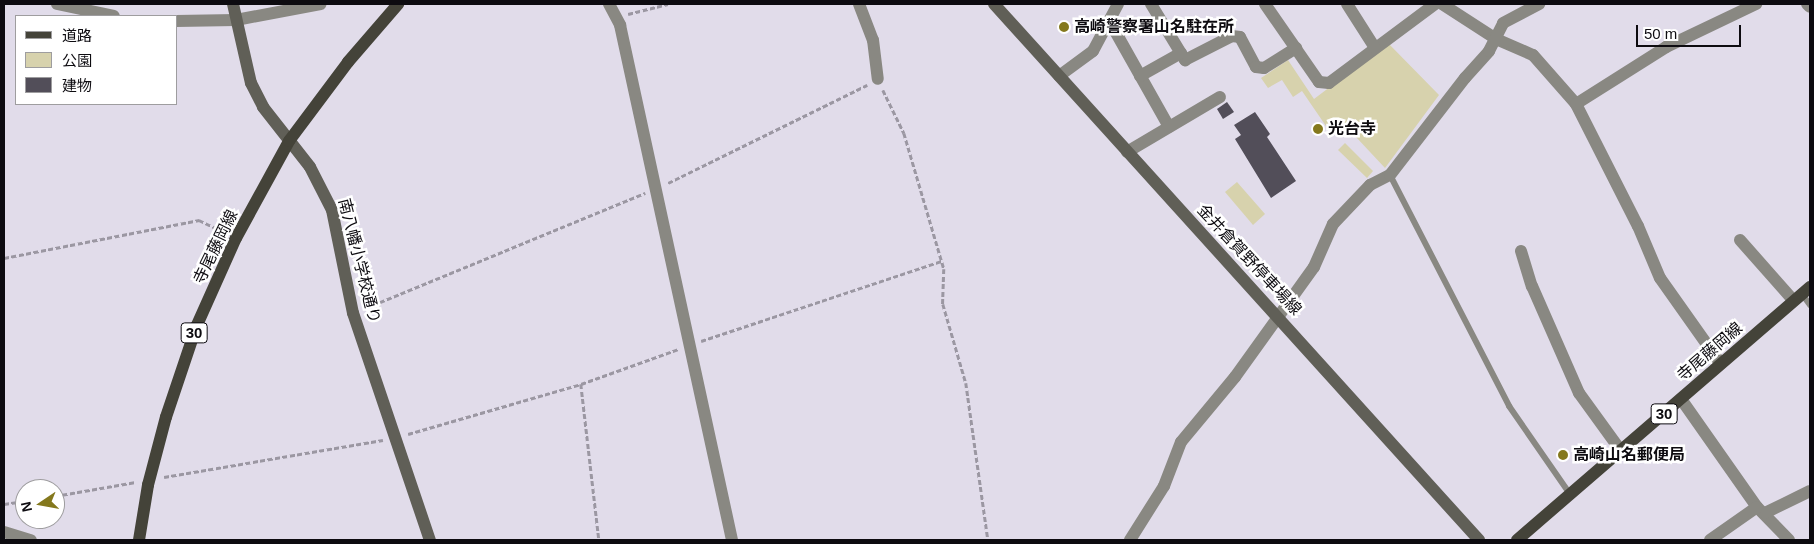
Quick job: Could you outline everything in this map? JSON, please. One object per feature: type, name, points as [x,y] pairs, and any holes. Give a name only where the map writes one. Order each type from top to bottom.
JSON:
[{"type":"main road","name":"南八幡小学校通り","points":[[233,4],[251,82],[263,106],[322,186],[332,210],[353,313],[397,438],[430,540]]},
{"type":"main road","name":"寺尾藤岡線","points":[[139,540],[149,480],[166,417],[197,325],[236,238],[289,141],[348,62],[398,4]]},
{"type":"main road","name":"金井倉賀野停車場線","points":[[994,4],[1127,152],[1278,315],[1479,540]]},
{"type":"main road","name":"寺尾藤岡線","points":[[1517,540],[1802,294]]},
{"type":"street","points":[[57,4],[109,15]]},
{"type":"street","points":[[178,21],[236,20],[321,4]]},
{"type":"street","points":[[609,4],[617,16],[732,540]]},
{"type":"street","points":[[859,4],[873,40],[878,80]]},
{"type":"street","points":[[1059,76],[1093,51],[1108,26],[1118,4]]},
{"type":"street","points":[[1152,4],[1185,60],[1191,59],[1232,36],[1240,37],[1256,67],[1264,68],[1296,48]]},
{"type":"street","points":[[1265,4],[1318,82],[1329,83],[1435,4]]},
{"type":"street","points":[[1348,4],[1375,48]]},
{"type":"street","points":[[1442,4],[1496,39],[1533,55],[1576,104],[1638,226],[1660,278],[1721,364]]},
{"type":"street","points":[[1130,540],[1164,486],[1181,442],[1235,377],[1314,267],[1333,224],[1370,185],[1390,175],[1464,78],[1489,51],[1503,23],[1539,4]]},
{"type":"street","points":[[1576,104],[1666,47],[1756,4]]},
{"type":"street","points":[[1807,4],[1810,7]]},
{"type":"street","points":[[1108,26],[1115,31],[1169,127]]},
{"type":"street","points":[[1140,76],[1181,53]]},
{"type":"street","points":[[1127,152],[1220,97]]},
{"type":"street","points":[[1740,240],[1802,294]]},
{"type":"street","points":[[1521,251],[1532,286],[1572,377],[1621,451]]},
{"type":"street","points":[[1681,399],[1761,510],[1789,540]]},
{"type":"street","points":[[1710,540],[1761,510],[1810,491]]},
{"type":"street","points":[[4,532],[31,540]]},
{"type":"lane","points":[[1390,175],[1509,406],[1570,494]]},
{"type":"lane","points":[[1802,294],[1810,305]]},
{"type":"path","points":[[617,16],[668,4]]},
{"type":"path","points":[[353,313],[654,190],[878,80],[904,133],[944,269],[943,304],[966,383],[988,540]]},
{"type":"path","points":[[4,258],[199,220],[236,238]]},
{"type":"path","points":[[65,494],[397,438],[581,384],[689,345],[941,262]]},
{"type":"path","points":[[581,384],[599,540]]},
{"type":"green space","points":[[1388,43],[1439,95],[1385,168],[1341,121],[1328,129],[1302,91],[1293,97],[1282,80],[1268,88],[1261,78],[1288,60],[1314,99]]},
{"type":"green space","points":[[1345,143],[1373,171],[1367,178],[1338,150]]},
{"type":"green space","points":[[1237,182],[1265,214],[1253,225],[1225,192]]},
{"type":"building","points":[[1227,102],[1234,112],[1223,119],[1217,109]]},
{"type":"building","points":[[1255,112],[1270,134],[1267,137],[1296,181],[1271,198],[1235,139],[1241,135],[1234,125]]},
{"type":"place","name":"高崎警察署山名駐在所","points":[[1064,27]]},
{"type":"place","name":"光台寺","points":[[1318,129]]},
{"type":"place","name":"高崎山名郵便局","points":[[1563,455]]}]
